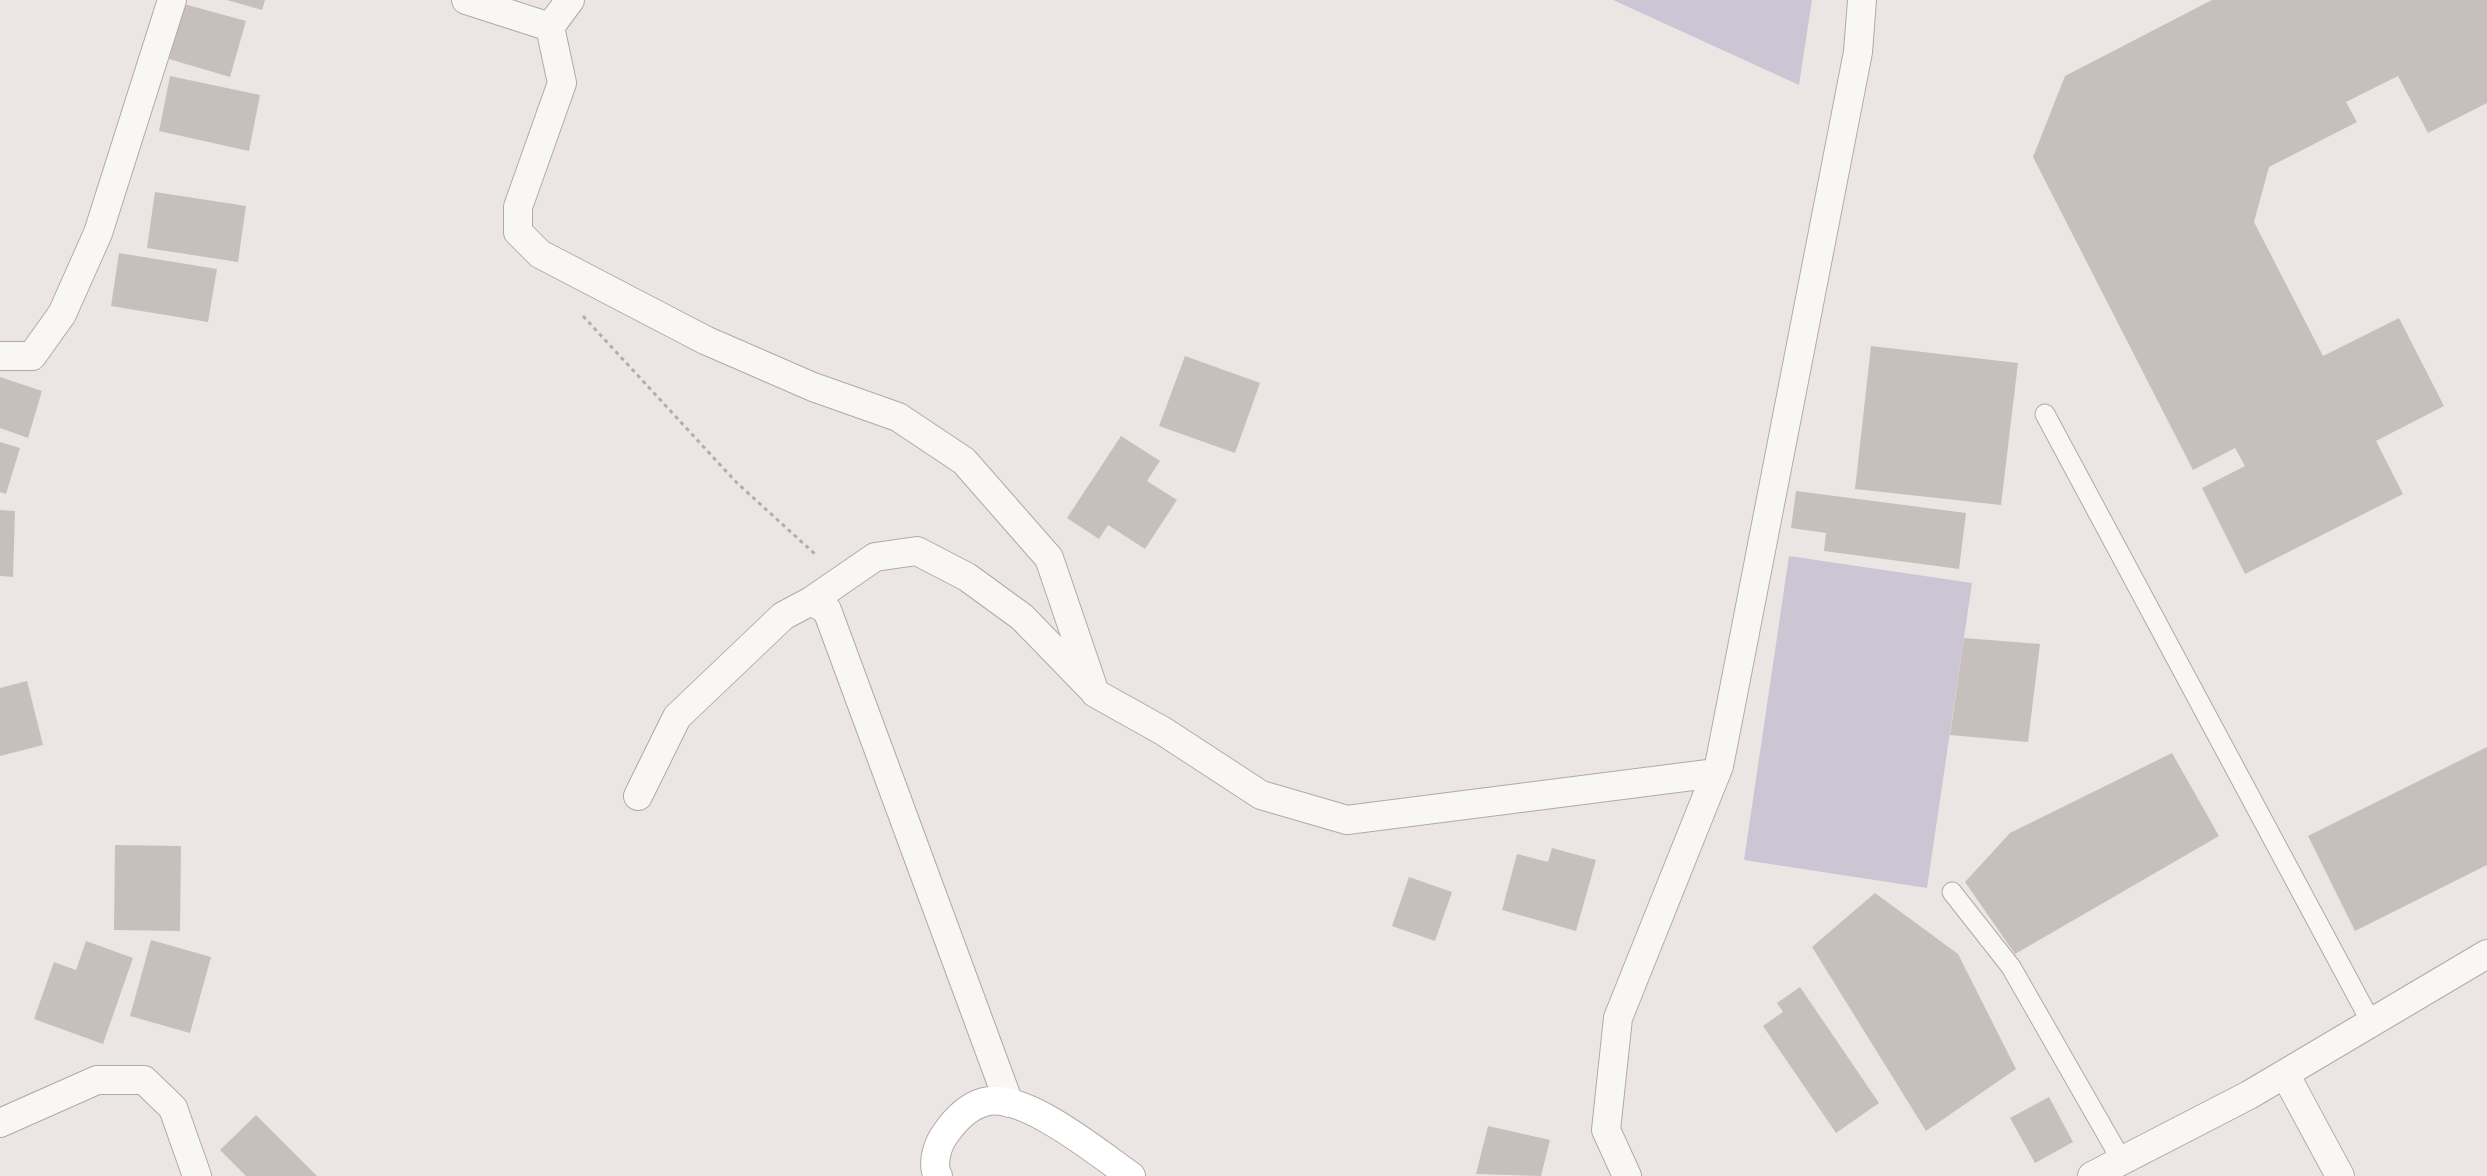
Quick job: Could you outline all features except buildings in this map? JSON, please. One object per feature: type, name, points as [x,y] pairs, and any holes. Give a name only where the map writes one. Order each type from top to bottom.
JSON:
[{"type":"main road","points":[[938,1176],[936,1172],[936,1154],[942,1138],[954,1121],[972,1106],[986,1101],[1009,1103],[1048,1117],[1131,1176]]},
{"type":"street","points":[[0,356],[32,356],[62,314],[98,233],[172,0]]},
{"type":"street","points":[[466,0],[550,27]]},
{"type":"street","points":[[570,0],[550,27],[562,83],[518,207],[518,232],[540,254],[705,340],[813,387],[898,416],[964,461],[1049,558],[1095,693]]},
{"type":"street","points":[[1627,1176],[1606,1130],[1618,1018],[1716,773],[1721,756],[1858,52],[1862,0]]},
{"type":"street","points":[[638,796],[677,717],[783,616],[811,601],[875,557],[917,551],[967,578],[1022,617],[1095,693],[1163,732],[1261,795],[1347,820],[1716,773]]},
{"type":"street","points":[[811,601],[827,610],[1009,1103]]},
{"type":"street","points":[[2092,1176],[2249,1095],[2487,954]]},
{"type":"street","points":[[2285,1074],[2340,1176]]},
{"type":"street","points":[[0,1123],[97,1080],[144,1080],[173,1108],[197,1176]]},
{"type":"lane","points":[[2045,414],[2372,1022]]},
{"type":"lane","points":[[1952,892],[2011,967],[2122,1160]]},
{"type":"path","points":[[582,314],[736,482],[842,579]]},
{"type":"shaded area","points":[[1613,0],[1812,0],[1799,85]]},
{"type":"shaded area","points":[[1789,556],[1972,583],[1927,888],[1744,860]]}]
